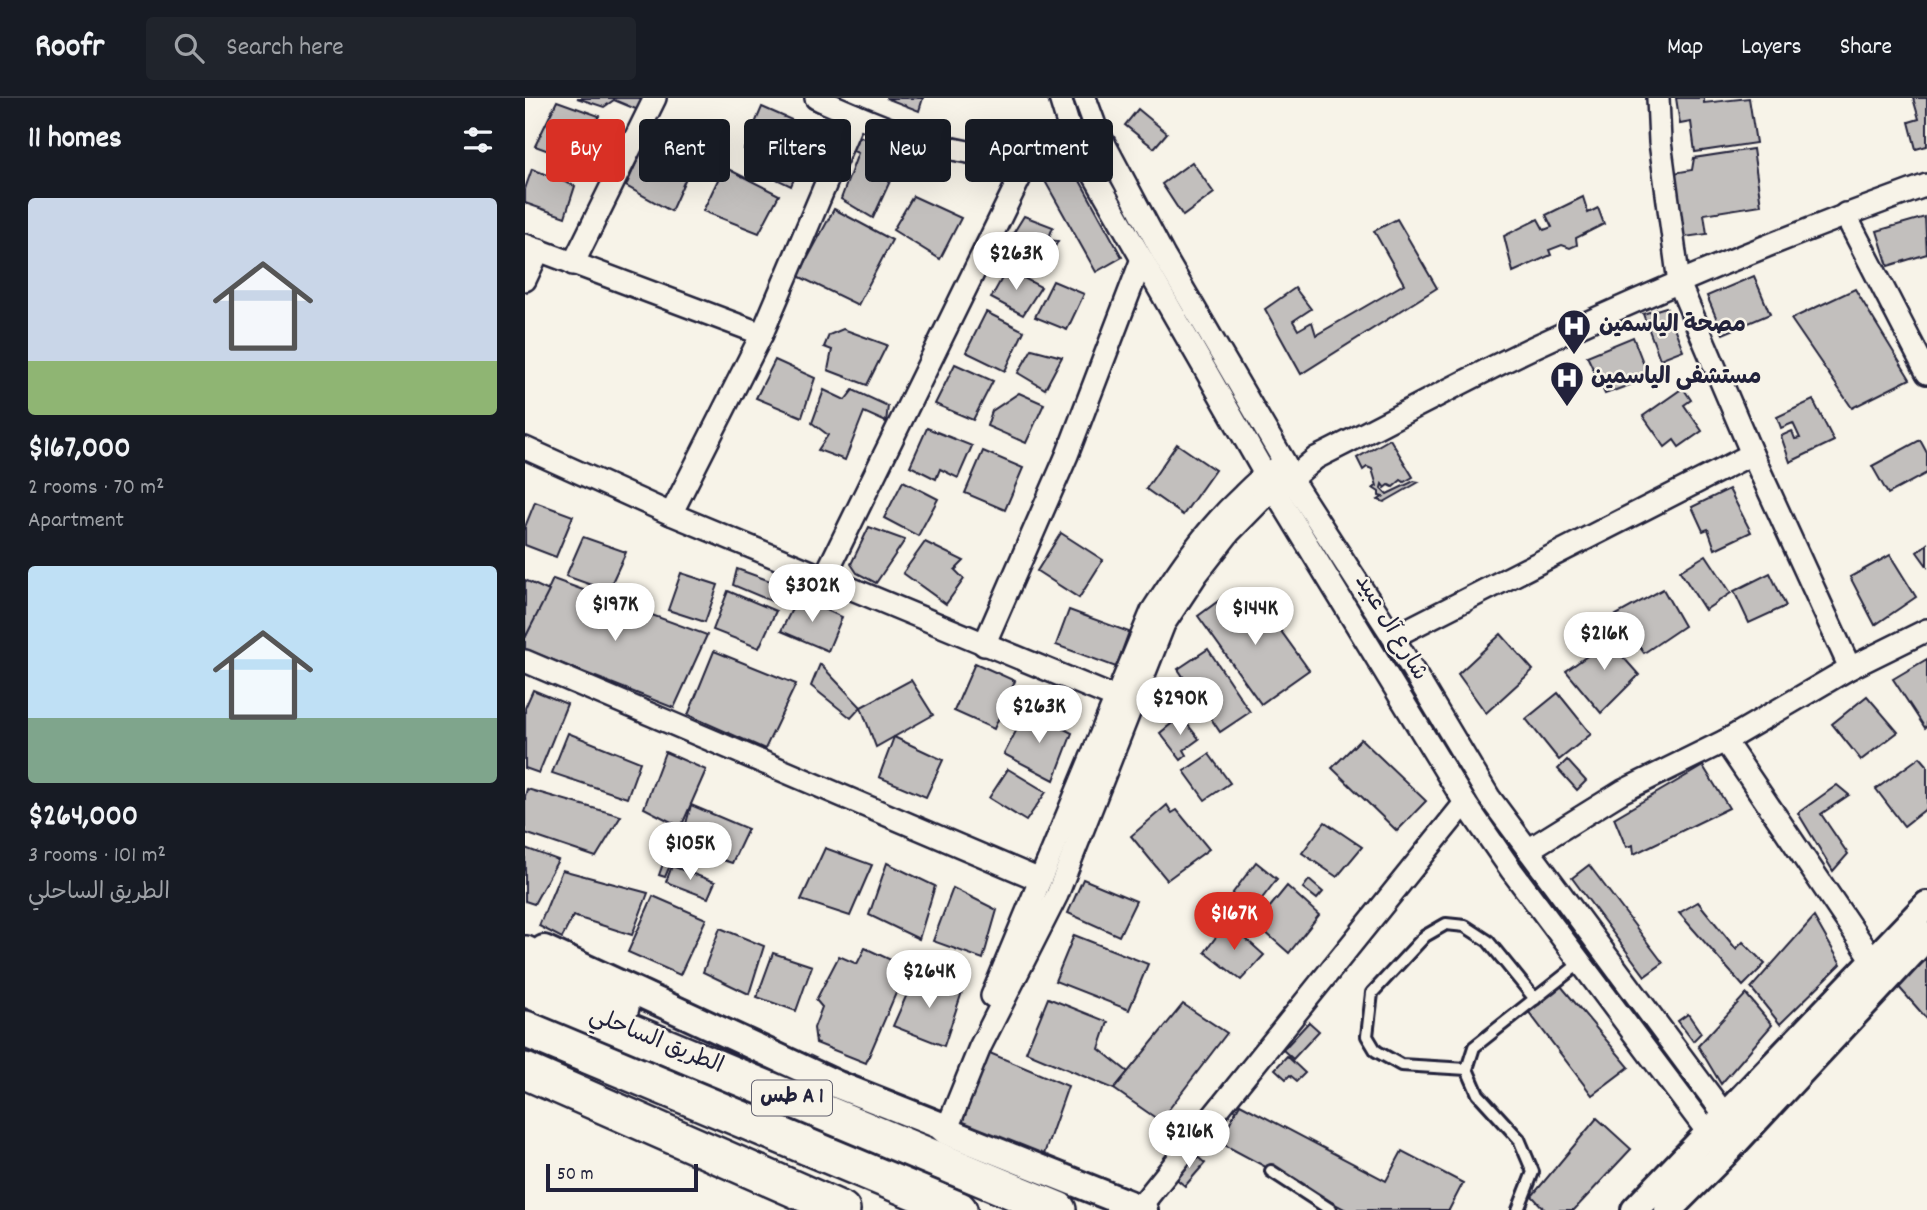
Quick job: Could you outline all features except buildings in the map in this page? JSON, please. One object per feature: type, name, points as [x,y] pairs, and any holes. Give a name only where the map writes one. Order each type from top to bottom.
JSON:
[{"type":"highway","points":[[525,954],[758,1084]]},
{"type":"highway","name":"الطريق الساحلي","points":[[525,988],[1058,1210]]},
{"type":"highway","name":"الطريق الساحلي","points":[[525,1029],[959,1210]]},
{"type":"highway","points":[[525,1071],[842,1210]]},
{"type":"street","points":[[573,264],[655,98]]},
{"type":"street","points":[[816,98],[948,149],[965,151]]},
{"type":"street","name":"شارع آل عبيد","points":[[1060,98],[1066,119]]},
{"type":"street","name":"شارع آل عبيد","points":[[1086,98],[1093,119]]},
{"type":"street","points":[[1658,98],[1660,142],[1679,283],[1752,454],[1850,668]]},
{"type":"street","points":[[671,514],[762,334],[855,115]]},
{"type":"street","name":"شارع آل عبيد","points":[[1113,160],[1279,476],[1465,803],[1580,963],[1733,1145]]},
{"type":"street","points":[[825,576],[1018,182]]},
{"type":"street","name":"شارع آل عبيد","points":[[1098,182],[1142,259],[1279,476],[1394,637],[1489,797],[1715,1124]]},
{"type":"street","points":[[942,1128],[1040,880],[1152,611],[1186,558],[1227,510],[1279,476],[1533,348],[1679,283],[1846,214],[1927,185]]},
{"type":"street","points":[[1846,214],[1927,373]]},
{"type":"street","points":[[525,280],[532,248],[762,334]]},
{"type":"street","points":[[985,645],[1067,455],[1142,259]]},
{"type":"street","points":[[525,448],[671,514],[1116,698]]},
{"type":"street","points":[[1394,637],[1752,454]]},
{"type":"street","points":[[942,1128],[1057,895],[1164,624],[1197,574],[1279,476]]},
{"type":"street","points":[[1528,850],[1623,791],[1724,741],[1850,668],[1927,630]]},
{"type":"street","points":[[525,661],[1040,880]]},
{"type":"street","points":[[1724,741],[1873,960]]},
{"type":"street","points":[[525,941],[590,968],[838,1085],[1142,1209],[1465,803]]},
{"type":"street","points":[[1635,1210],[1927,905]]},
{"type":"street","points":[[1668,1210],[1733,1145],[1927,936]]},
{"type":"lane","points":[[1467,1069],[1401,1065],[1376,1051],[1367,1036],[1372,993],[1425,936],[1446,924],[1465,926],[1488,941],[1535,999]]},
{"type":"lane","points":[[1518,1210],[1533,1172],[1519,1139],[1478,1094],[1467,1069],[1474,1047],[1580,963]]},
{"type":"lane","points":[[1271,1171],[1331,1210]]},
{"type":"place","name":"مصحة الياسمين","points":[[1574,356]]},
{"type":"place","name":"مستشفى الياسمين","points":[[1567,408]]}]
